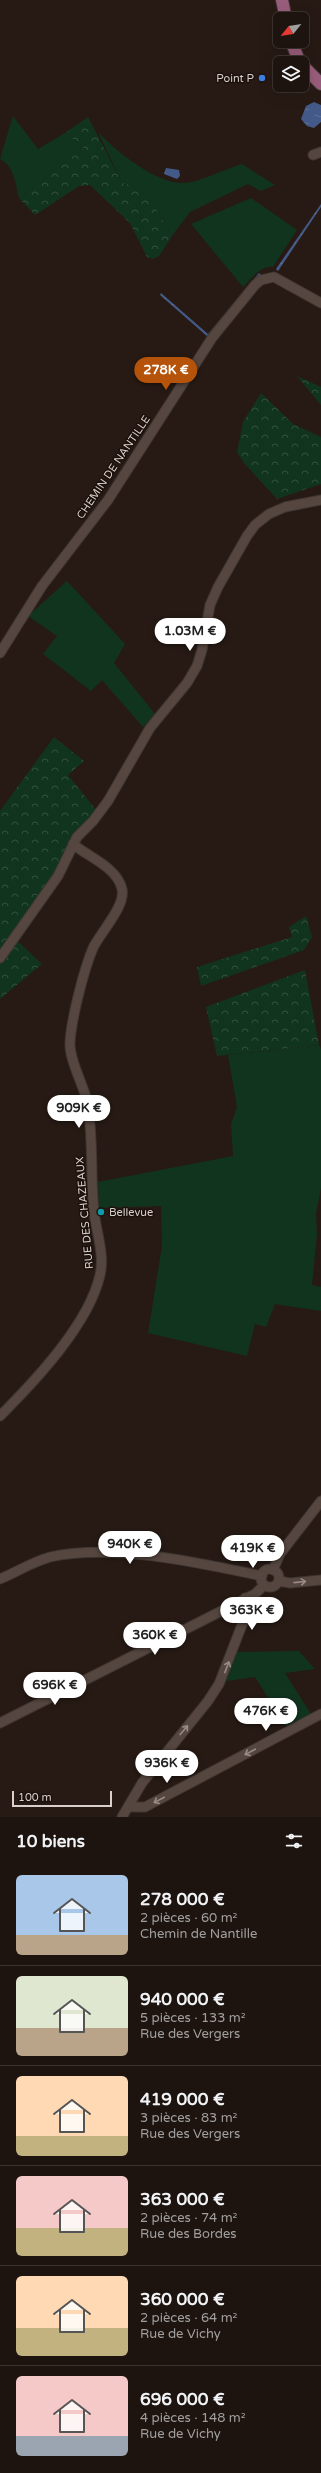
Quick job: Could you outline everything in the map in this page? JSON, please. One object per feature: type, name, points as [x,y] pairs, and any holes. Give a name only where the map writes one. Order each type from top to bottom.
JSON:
[{"type":"main road","points":[[282,0],[285,12]]},
{"type":"main road","points":[[309,72],[321,84]]},
{"type":"street","name":"CHEMIN DE NANTILLE","points":[[0,652],[42,586],[108,500],[212,338],[255,285],[261,280],[274,277],[321,303]]},
{"type":"street","points":[[0,958],[58,876],[73,844],[108,802],[150,728],[187,683],[202,650],[210,605],[218,587],[247,536],[255,525],[270,514],[285,507],[321,500]]},
{"type":"street","name":"RUE DES CHAZEAUX","points":[[0,1416],[50,1362],[82,1316],[94,1295],[100,1274],[102,1258],[94,1210],[87,1102],[70,1045],[72,1022],[93,949],[121,901],[122,889],[110,869],[73,844]]},
{"type":"street","points":[[273,1570],[280,1554],[321,1501]]},
{"type":"street","points":[[0,1579],[50,1557],[72,1554],[107,1553],[157,1557],[262,1576]]},
{"type":"street","points":[[264,1585],[262,1576],[266,1570],[273,1570],[278,1574],[279,1581]]},
{"type":"street","points":[[279,1581],[290,1583],[321,1580]]},
{"type":"street","points":[[0,1723],[245,1598],[264,1585],[274,1586],[279,1581]]},
{"type":"street","points":[[122,1817],[130,1807],[142,1783],[208,1701],[219,1684],[247,1612],[245,1598]]},
{"type":"street","points":[[130,1807],[145,1807],[321,1714]]},
{"type":"green space","points":[[13,116],[38,149],[65,133],[84,148],[19,198],[11,171],[5,162],[0,159]]},
{"type":"green space","points":[[88,117],[122,183],[143,188],[172,236],[159,256],[153,259],[147,257],[130,223],[90,185],[79,186],[35,215],[19,198],[84,148],[65,133]]},
{"type":"green space","points":[[98,132],[116,149],[138,166],[163,179],[175,182],[192,182],[242,164],[275,185],[261,191],[248,184],[190,212],[172,236],[143,188],[122,183]]},
{"type":"green space","points":[[251,198],[297,230],[273,267],[260,270],[243,287],[191,224]]},
{"type":"green space","points":[[297,376],[321,387],[321,405]]},
{"type":"green space","points":[[261,393],[293,424],[321,437],[321,484],[277,499],[244,463],[237,452],[243,422]]},
{"type":"green space","points":[[67,581],[125,644],[114,663],[155,714],[143,727],[102,680],[91,691],[43,654],[57,636],[28,616]]},
{"type":"green space","points":[[54,737],[84,761],[68,775],[96,810],[70,841],[53,876],[12,936],[42,964],[0,999],[0,811]]},
{"type":"green space","points":[[306,916],[312,937],[304,950],[201,986],[197,967],[292,937],[289,927]]},
{"type":"green space","points":[[305,970],[319,1045],[217,1056],[206,1007]]},
{"type":"green space","points":[[319,1045],[321,1049],[321,1188],[316,1214],[317,1234],[312,1285],[321,1287],[321,1311],[275,1304],[266,1327],[255,1324],[247,1356],[148,1333],[162,1246],[161,1206],[99,1208],[98,1182],[233,1156],[231,1124],[237,1107],[228,1055]]},
{"type":"green space","points":[[299,1651],[315,1669],[285,1673],[311,1714],[286,1726],[255,1677],[226,1681],[237,1652]]},
{"type":"water","points":[[314,102],[321,105],[321,122],[314,128],[307,126],[301,119],[306,106]]},
{"type":"water","points":[[166,168],[179,170],[180,176],[177,179],[164,174]]},
{"type":"water","points":[[321,204],[321,207],[278,271],[276,269]]},
{"type":"water","points":[[259,273],[261,275],[208,337],[160,295],[161,293],[208,334]]},
{"type":"place","name":"Point P","points":[[262,78]]},
{"type":"place","name":"Bellevue","points":[[101,1212]]}]
